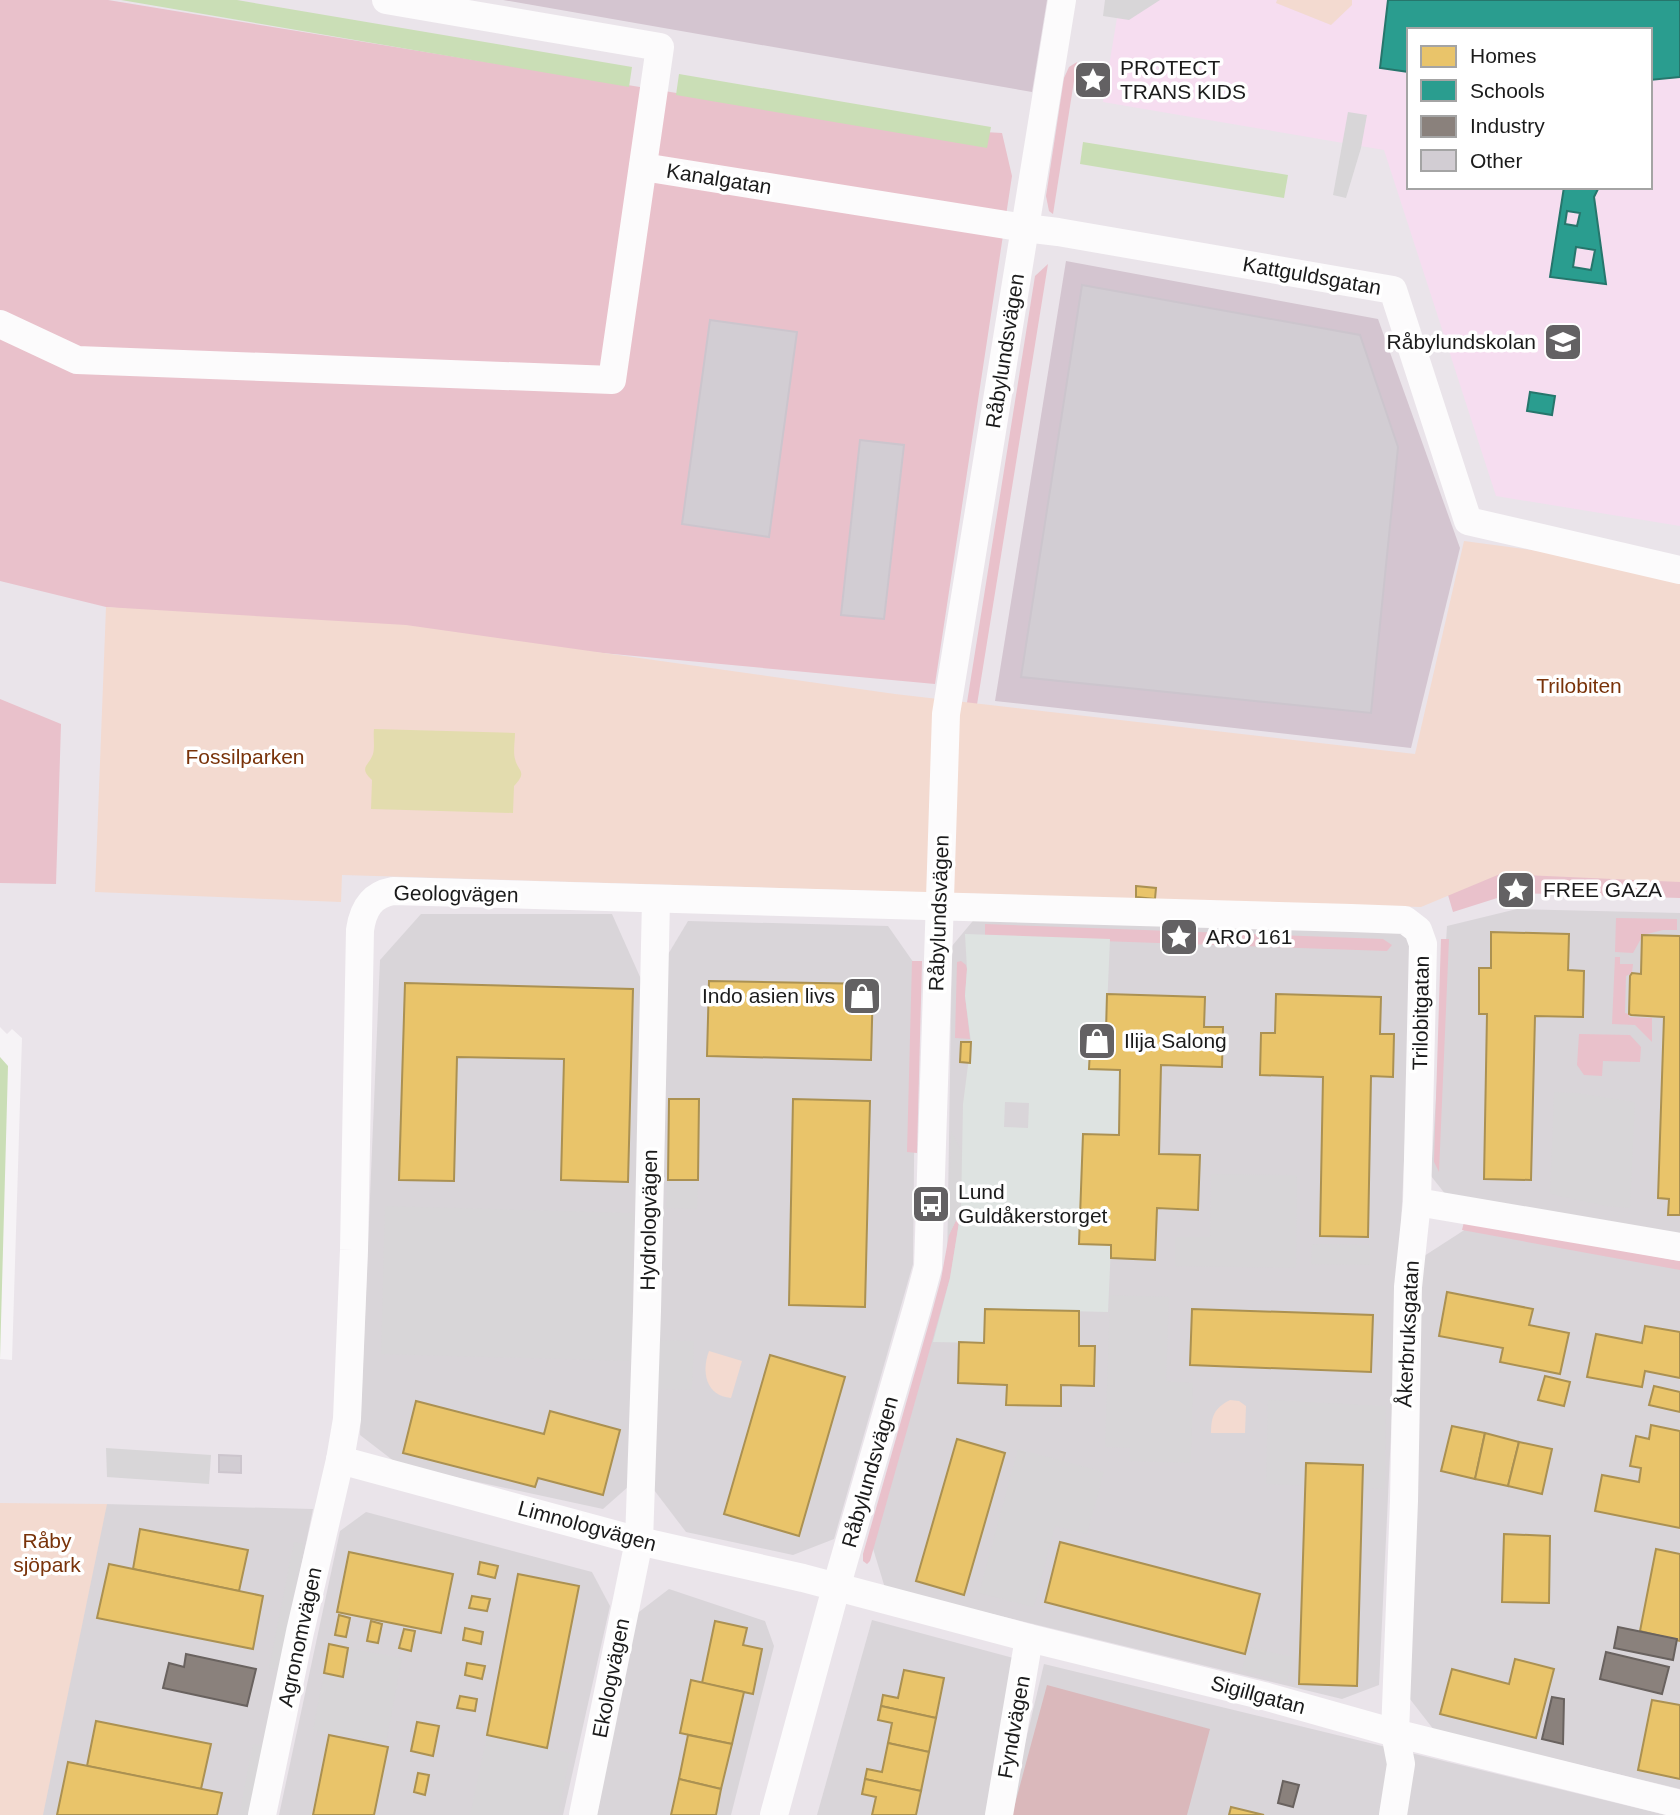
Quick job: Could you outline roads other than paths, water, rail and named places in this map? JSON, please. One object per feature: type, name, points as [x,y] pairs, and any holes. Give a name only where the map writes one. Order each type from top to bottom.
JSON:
[{"type":"street","name":"Kanalgatan","points":[[386,0],[660,47],[643,167],[1025,228]]},
{"type":"street","name":"Råbylundsvägen","points":[[774,1815],[928,1267],[946,714],[1062,0]]},
{"type":"street","points":[[0,324],[77,360],[611,380],[643,167]]},
{"type":"street","name":"Kattguldsgatan","points":[[1025,228],[1393,290],[1468,521],[1680,570]]},
{"type":"street","name":"Geologvägen","points":[[340,1460],[347,1419],[354,1250],[360,930],[366,907],[374,898],[393,891],[939,907]]},
{"type":"street","name":"Hydrologvägen","points":[[639,1541],[656,900]]},
{"type":"street","name":"Trilobitgatan","points":[[939,907],[1405,920],[1418,930],[1423,944],[1417,1202]]},
{"type":"street","points":[[1417,1202],[1680,1247]]},
{"type":"street","name":"Åkerbruksgatan","points":[[1393,1815],[1401,1764],[1395,1733],[1404,1501],[1408,1287],[1417,1202]]},
{"type":"street","name":"Limnologvägen","points":[[340,1460],[639,1541],[836,1588]]},
{"type":"street","name":"Agronomvägen","points":[[262,1815],[300,1632],[340,1460]]},
{"type":"street","name":"Ekologvägen","points":[[583,1815],[639,1541]]},
{"type":"street","name":"Sigillgatan","points":[[836,1588],[1680,1804]]},
{"type":"street","name":"Fyndvägen","points":[[999,1815],[1029,1638]]},
{"type":"place","name":"PROTECT TRANS KIDS","points":[[1093,80]]},
{"type":"place","name":"Råbylundskolan","points":[[1563,342]]},
{"type":"place","name":"FREE GAZA","points":[[1516,890]]},
{"type":"place","name":"ARO 161","points":[[1179,937]]},
{"type":"place","name":"Indo asien livs","points":[[862,996]]},
{"type":"place","name":"Ilija Salong","points":[[1097,1041]]},
{"type":"place","name":"Lund Guldåkerstorget","points":[[931,1204]]},
{"type":"park label","name":"Trilobiten","points":[[1579,686]]},
{"type":"park label","name":"Fossilparken","points":[[245,757]]},
{"type":"park label","name":"Råby sjöpark","points":[[47,1553]]}]
